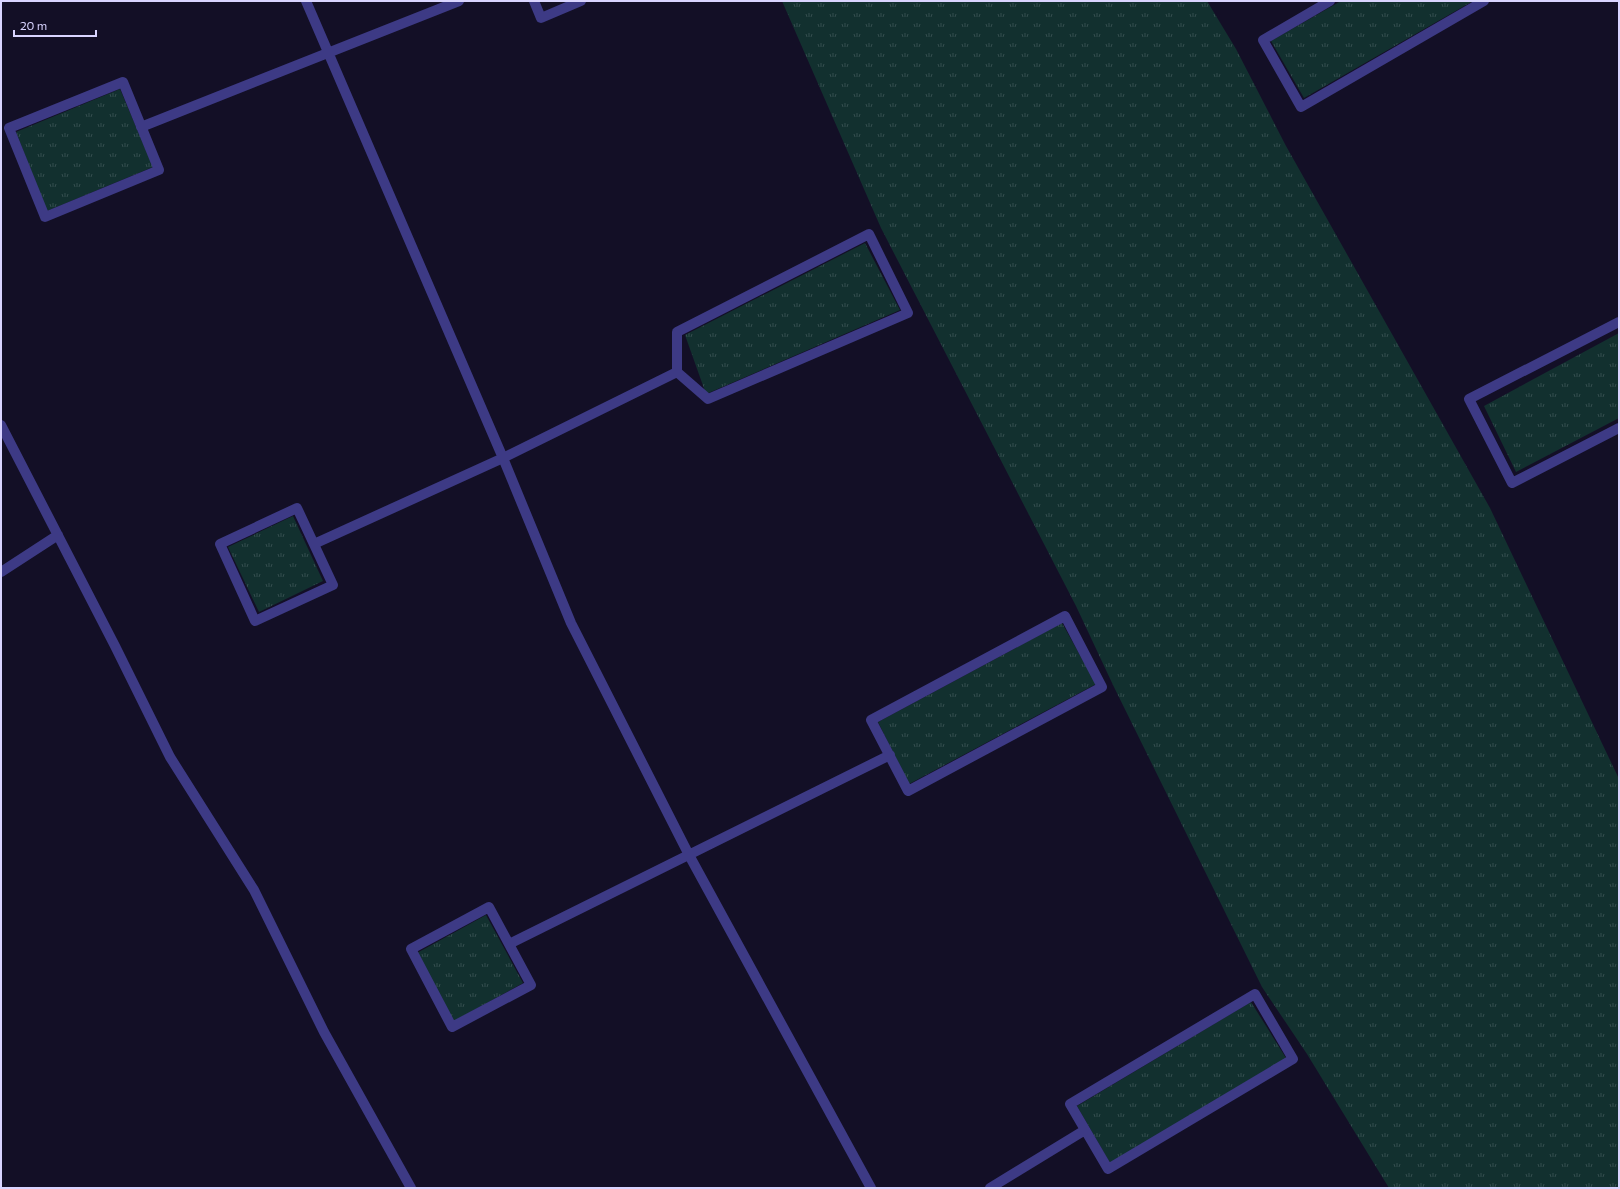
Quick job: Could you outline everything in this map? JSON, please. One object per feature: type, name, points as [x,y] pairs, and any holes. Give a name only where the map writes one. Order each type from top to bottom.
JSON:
[{"type":"street","points":[[306,1],[503,458],[571,623],[689,855],[871,1188]]},
{"type":"street","points":[[141,127],[459,1]]},
{"type":"street","points":[[534,1],[541,18],[581,1]]},
{"type":"street","points":[[1330,1],[1264,40],[1301,107],[1484,1]]},
{"type":"street","points":[[123,82],[141,127],[159,170],[45,216],[10,128],[123,82]]},
{"type":"street","points":[[869,234],[908,313],[708,400],[677,372],[677,332],[869,234]]},
{"type":"street","points":[[1619,322],[1469,399],[1512,483],[1619,428]]},
{"type":"street","points":[[314,544],[503,458],[677,372]]},
{"type":"street","points":[[1,425],[170,757],[254,890],[324,1032],[411,1188]]},
{"type":"street","points":[[297,508],[314,544],[333,585],[255,621],[220,544],[297,508]]},
{"type":"street","points":[[1,572],[58,535]]},
{"type":"street","points":[[1065,616],[1102,687],[908,791],[890,756],[871,720],[1065,616]]},
{"type":"street","points":[[509,944],[890,756]]},
{"type":"street","points":[[489,907],[509,944],[531,985],[452,1027],[411,949],[489,907]]},
{"type":"street","points":[[1255,994],[1293,1059],[1108,1169],[1085,1130],[1070,1104],[1255,994]]},
{"type":"street","points":[[990,1188],[1085,1130]]},
{"type":"green space","points":[[782,1],[1207,1],[1236,49],[1286,146],[1490,508],[1619,779],[1619,1188],[1389,1188],[1307,1054],[1262,987],[1113,685],[1076,606],[881,228]]},
{"type":"green space","points":[[1341,1],[1473,1],[1304,98],[1271,41]]},
{"type":"green space","points":[[120,89],[153,167],[47,211],[16,132]]},
{"type":"green space","points":[[865,243],[900,310],[706,394],[685,335]]},
{"type":"green space","points":[[1619,333],[1619,418],[1516,472],[1484,406]]},
{"type":"green space","points":[[293,516],[323,581],[259,612],[228,547]]},
{"type":"green space","points":[[1062,623],[1096,684],[909,784],[878,722]]},
{"type":"green space","points":[[486,915],[523,983],[454,1021],[417,953]]},
{"type":"green space","points":[[1251,1002],[1286,1058],[1110,1163],[1077,1106]]}]
